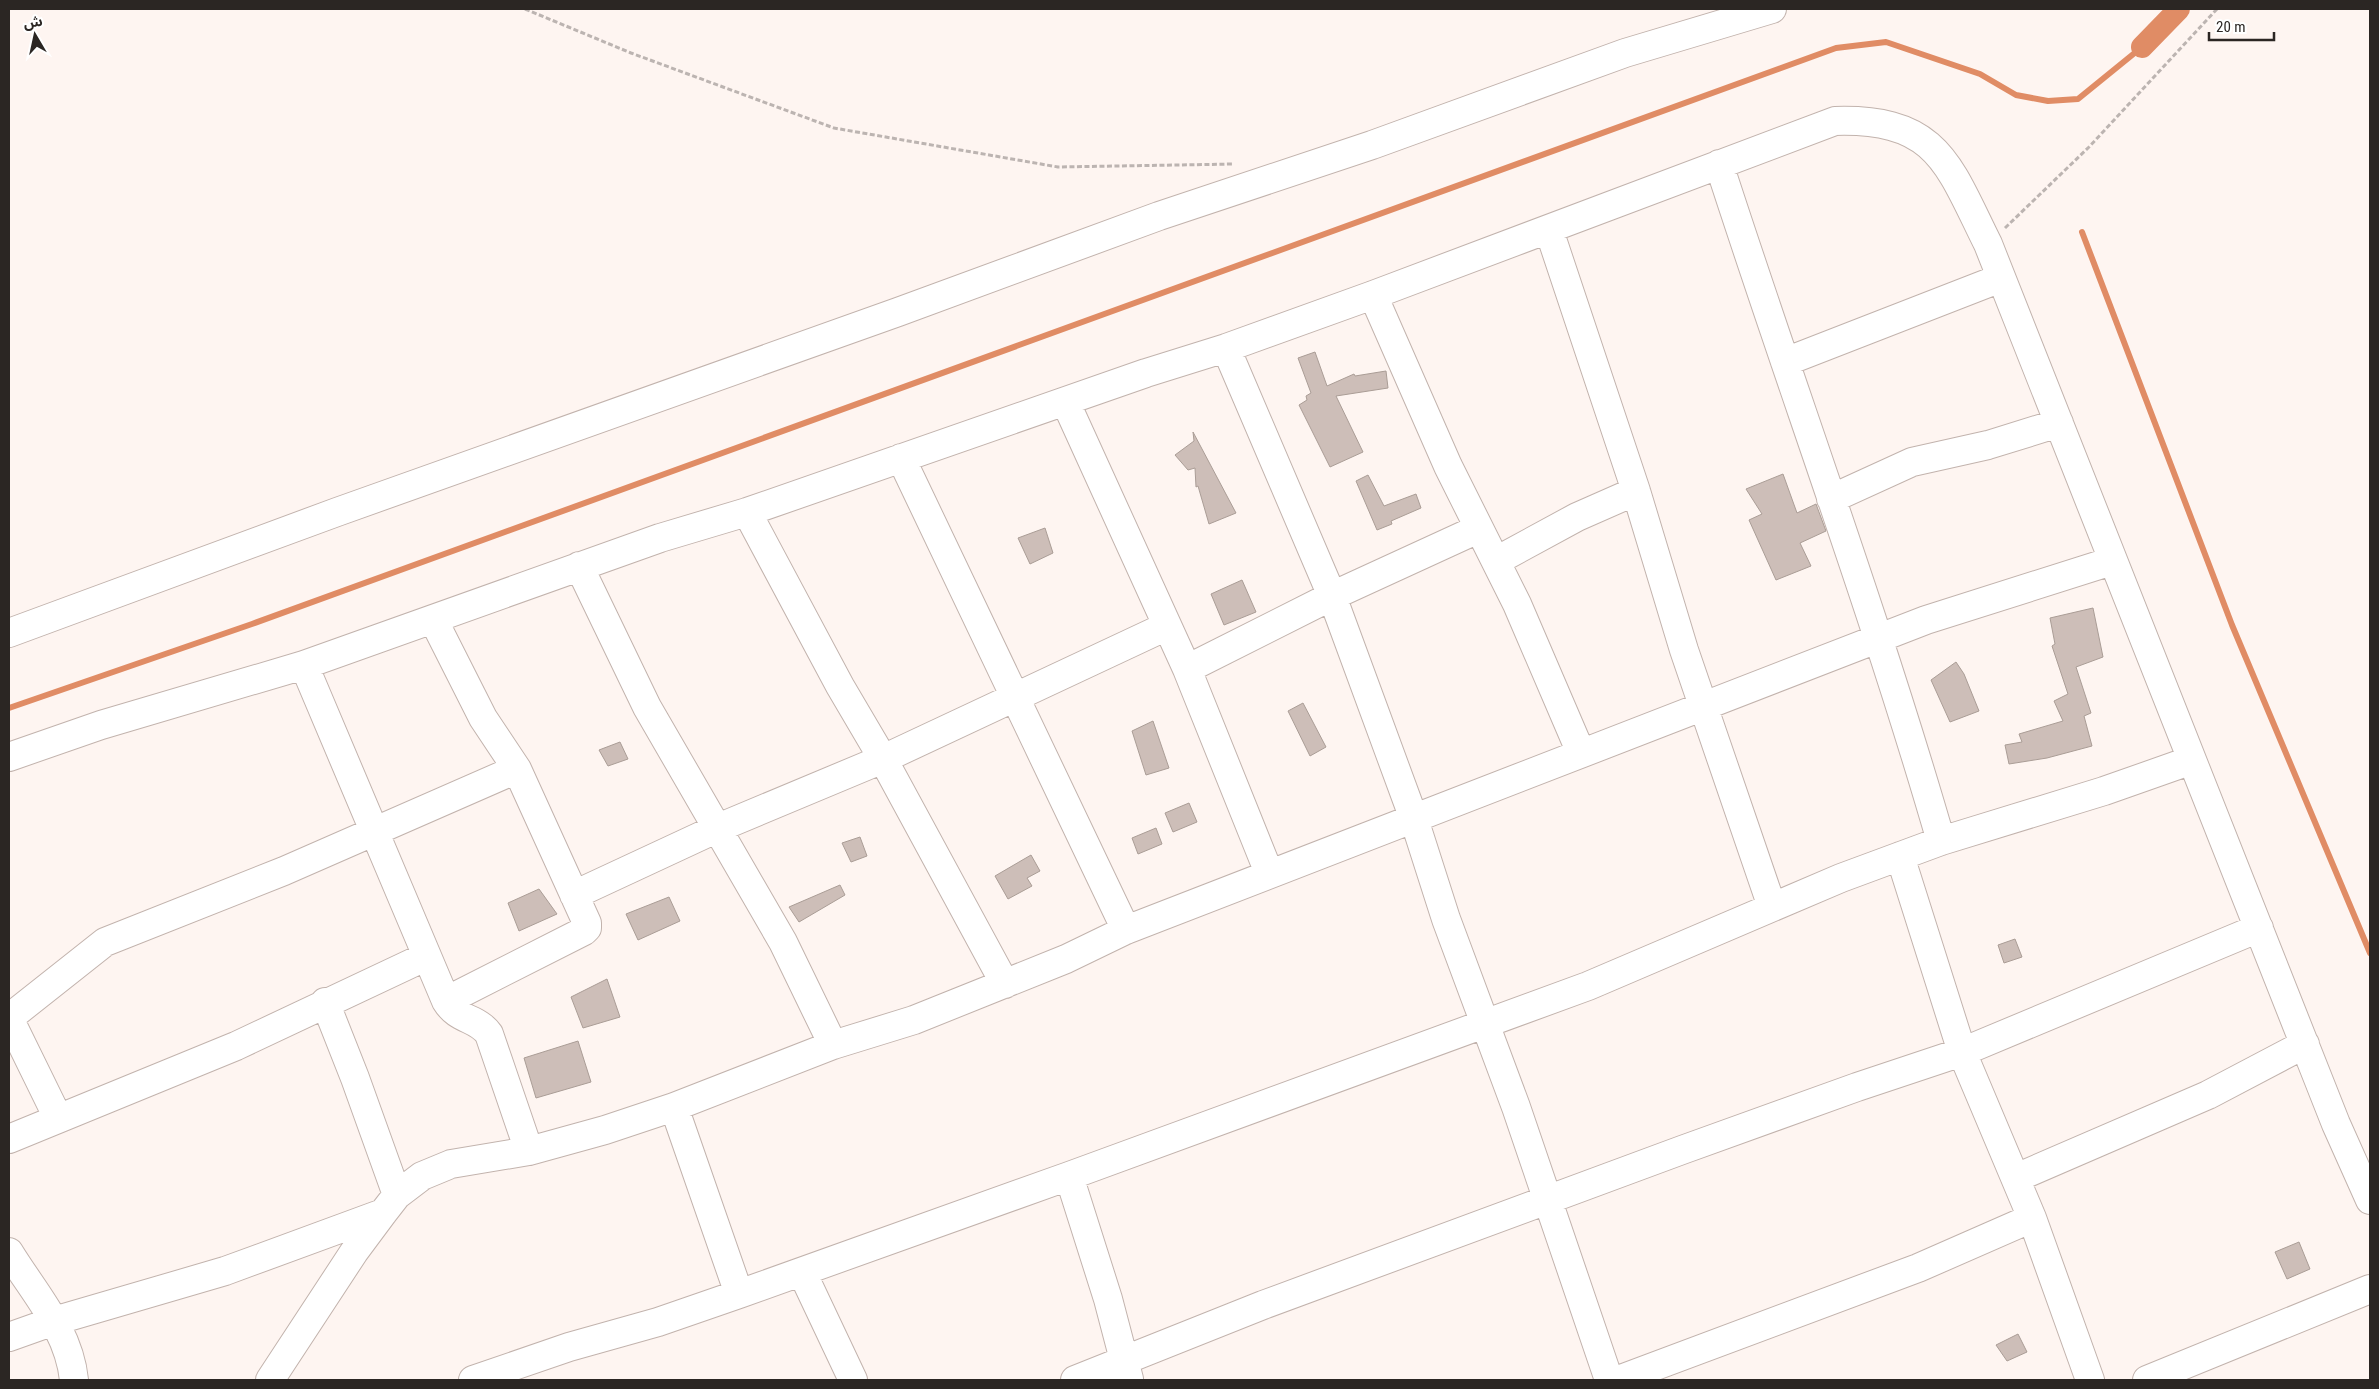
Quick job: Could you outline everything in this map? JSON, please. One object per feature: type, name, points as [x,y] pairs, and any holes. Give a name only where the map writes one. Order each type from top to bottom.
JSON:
[{"type":"street","points":[[9,633],[337,512],[898,312],[1159,216],[1372,145],[1625,53],[1772,9]]},
{"type":"street","points":[[9,757],[109,722],[304,665],[660,538],[747,512],[1066,403],[1146,373],[1226,348],[1549,230],[1836,121],[1867,120],[1900,127],[1930,144],[1950,168],[1988,244],[2336,1124],[2370,1200]]},
{"type":"street","points":[[1719,164],[1911,736],[1941,841]]},
{"type":"street","points":[[1549,230],[1636,491],[1703,707],[1772,907]]},
{"type":"street","points":[[1785,362],[2002,278]]},
{"type":"street","points":[[1373,295],[1413,390],[1478,529],[1496,561],[1570,723],[1581,753]]},
{"type":"street","points":[[1226,348],[1332,596],[1414,819],[1446,919],[1484,1026],[1516,1107],[1609,1380]]},
{"type":"street","points":[[1066,403],[1187,669],[1269,873]]},
{"type":"street","points":[[1831,499],[1912,462],[1988,445],[2059,423]]},
{"type":"street","points":[[901,458],[1126,930]]},
{"type":"street","points":[[1496,561],[1577,517],[1636,491]]},
{"type":"street","points":[[747,512],[840,686],[883,758],[1005,984]]},
{"type":"street","points":[[1187,669],[1332,596],[1478,529]]},
{"type":"street","points":[[270,1380],[354,1252],[390,1204],[422,1176],[451,1164],[529,1151],[604,1130],[674,1107],[833,1045],[914,1020],[1066,959],[1126,930],[1269,873],[1879,640],[1926,620],[2112,561]]},
{"type":"street","points":[[579,566],[647,707],[783,942],[833,1045]]},
{"type":"street","points":[[434,619],[483,718],[516,769],[587,923],[587,928],[584,931],[446,1001]]},
{"type":"street","points":[[574,895],[718,828],[883,758],[1167,626]]},
{"type":"street","points":[[304,665],[446,1001],[457,1016],[484,1027],[489,1034],[529,1151]]},
{"type":"street","points":[[473,1380],[569,1347],[658,1322],[1069,1176],[1343,1074],[1484,1026],[1588,986],[1772,907],[1900,856],[1941,841],[2104,791],[2192,760]]},
{"type":"street","points":[[58,1118],[9,1018],[105,942],[284,871],[516,769]]},
{"type":"street","points":[[1900,856],[1962,1052],[2032,1218],[2090,1380]]},
{"type":"street","points":[[1075,1380],[1127,1371],[1263,1306],[1857,1087],[1962,1052],[2259,928]]},
{"type":"street","points":[[9,1139],[236,1046],[325,1002],[427,956]]},
{"type":"street","points":[[325,1002],[356,1078],[390,1204]]},
{"type":"street","points":[[2016,1178],[2208,1095],[2305,1044]]},
{"type":"street","points":[[674,1107],[739,1294]]},
{"type":"street","points":[[1069,1176],[1108,1299],[1127,1371]]},
{"type":"street","points":[[9,1337],[54,1321],[225,1271],[390,1204]]},
{"type":"street","points":[[1618,1380],[1918,1268],[2032,1218]]},
{"type":"street","points":[[9,1252],[54,1321],[69,1353],[74,1380]]},
{"type":"street","points":[[802,1272],[853,1380]]},
{"type":"street","points":[[2147,1380],[2370,1289]]},
{"type":"path","points":[[525,9],[631,53],[834,128],[1058,166],[1237,164]]},
{"type":"path","points":[[1988,244],[2089,147],[2217,9]]},
{"type":"building","points":[[1315,352],[1327,386],[1354,374],[1355,376],[1386,371],[1388,388],[1336,396],[1363,452],[1330,467],[1299,405],[1307,400],[1306,396],[1311,393],[1298,358]]},
{"type":"building","points":[[1193,432],[1236,513],[1209,524],[1198,486],[1196,487],[1195,468],[1188,470],[1175,455],[1194,441]]},
{"type":"building","points":[[1783,474],[1797,513],[1816,504],[1826,531],[1800,543],[1811,566],[1776,580],[1749,520],[1762,514],[1746,489]]},
{"type":"building","points":[[1368,475],[1384,506],[1416,494],[1421,508],[1391,521],[1392,524],[1377,530],[1356,481]]},
{"type":"building","points":[[1045,528],[1053,553],[1030,564],[1018,538]]},
{"type":"building","points":[[1242,580],[1256,612],[1224,625],[1211,594]]},
{"type":"building","points":[[2093,608],[2103,657],[2076,667],[2091,713],[2084,716],[2092,746],[2047,758],[2009,764],[2005,745],[2022,742],[2019,734],[2063,721],[2054,701],[2068,694],[2052,646],[2055,644],[2050,618]]},
{"type":"building","points":[[1956,662],[1964,674],[1979,711],[1950,722],[1931,680]]},
{"type":"building","points":[[1303,703],[1326,747],[1310,756],[1288,711]]},
{"type":"building","points":[[1153,721],[1169,768],[1146,775],[1132,731]]},
{"type":"building","points":[[620,742],[628,759],[608,766],[599,750]]},
{"type":"building","points":[[1189,803],[1197,822],[1173,832],[1165,813]]},
{"type":"building","points":[[1156,828],[1162,844],[1138,854],[1132,838]]},
{"type":"building","points":[[860,837],[867,856],[851,862],[842,843]]},
{"type":"building","points":[[1031,855],[1040,871],[1027,878],[1032,886],[1008,899],[995,876]]},
{"type":"building","points":[[840,885],[845,895],[799,922],[789,907]]},
{"type":"building","points":[[539,889],[557,914],[519,931],[508,903]]},
{"type":"building","points":[[669,897],[680,921],[638,940],[626,914]]},
{"type":"building","points":[[2015,939],[2022,957],[2004,963],[1998,945]]},
{"type":"building","points":[[607,979],[620,1017],[583,1028],[571,997]]},
{"type":"building","points":[[578,1041],[591,1082],[536,1098],[524,1058]]},
{"type":"building","points":[[2299,1242],[2310,1269],[2287,1279],[2275,1252]]},
{"type":"building","points":[[2018,1334],[2027,1352],[2007,1361],[1996,1345]]},
{"type":"waterway","points":[[2142,47],[2179,9]]},
{"type":"waterway","points":[[9,708],[252,624],[1836,48],[1886,42],[1980,74],[2016,95],[2048,101],[2078,99],[2142,47]]},
{"type":"waterway","points":[[2082,232],[2232,625],[2370,953]]}]
